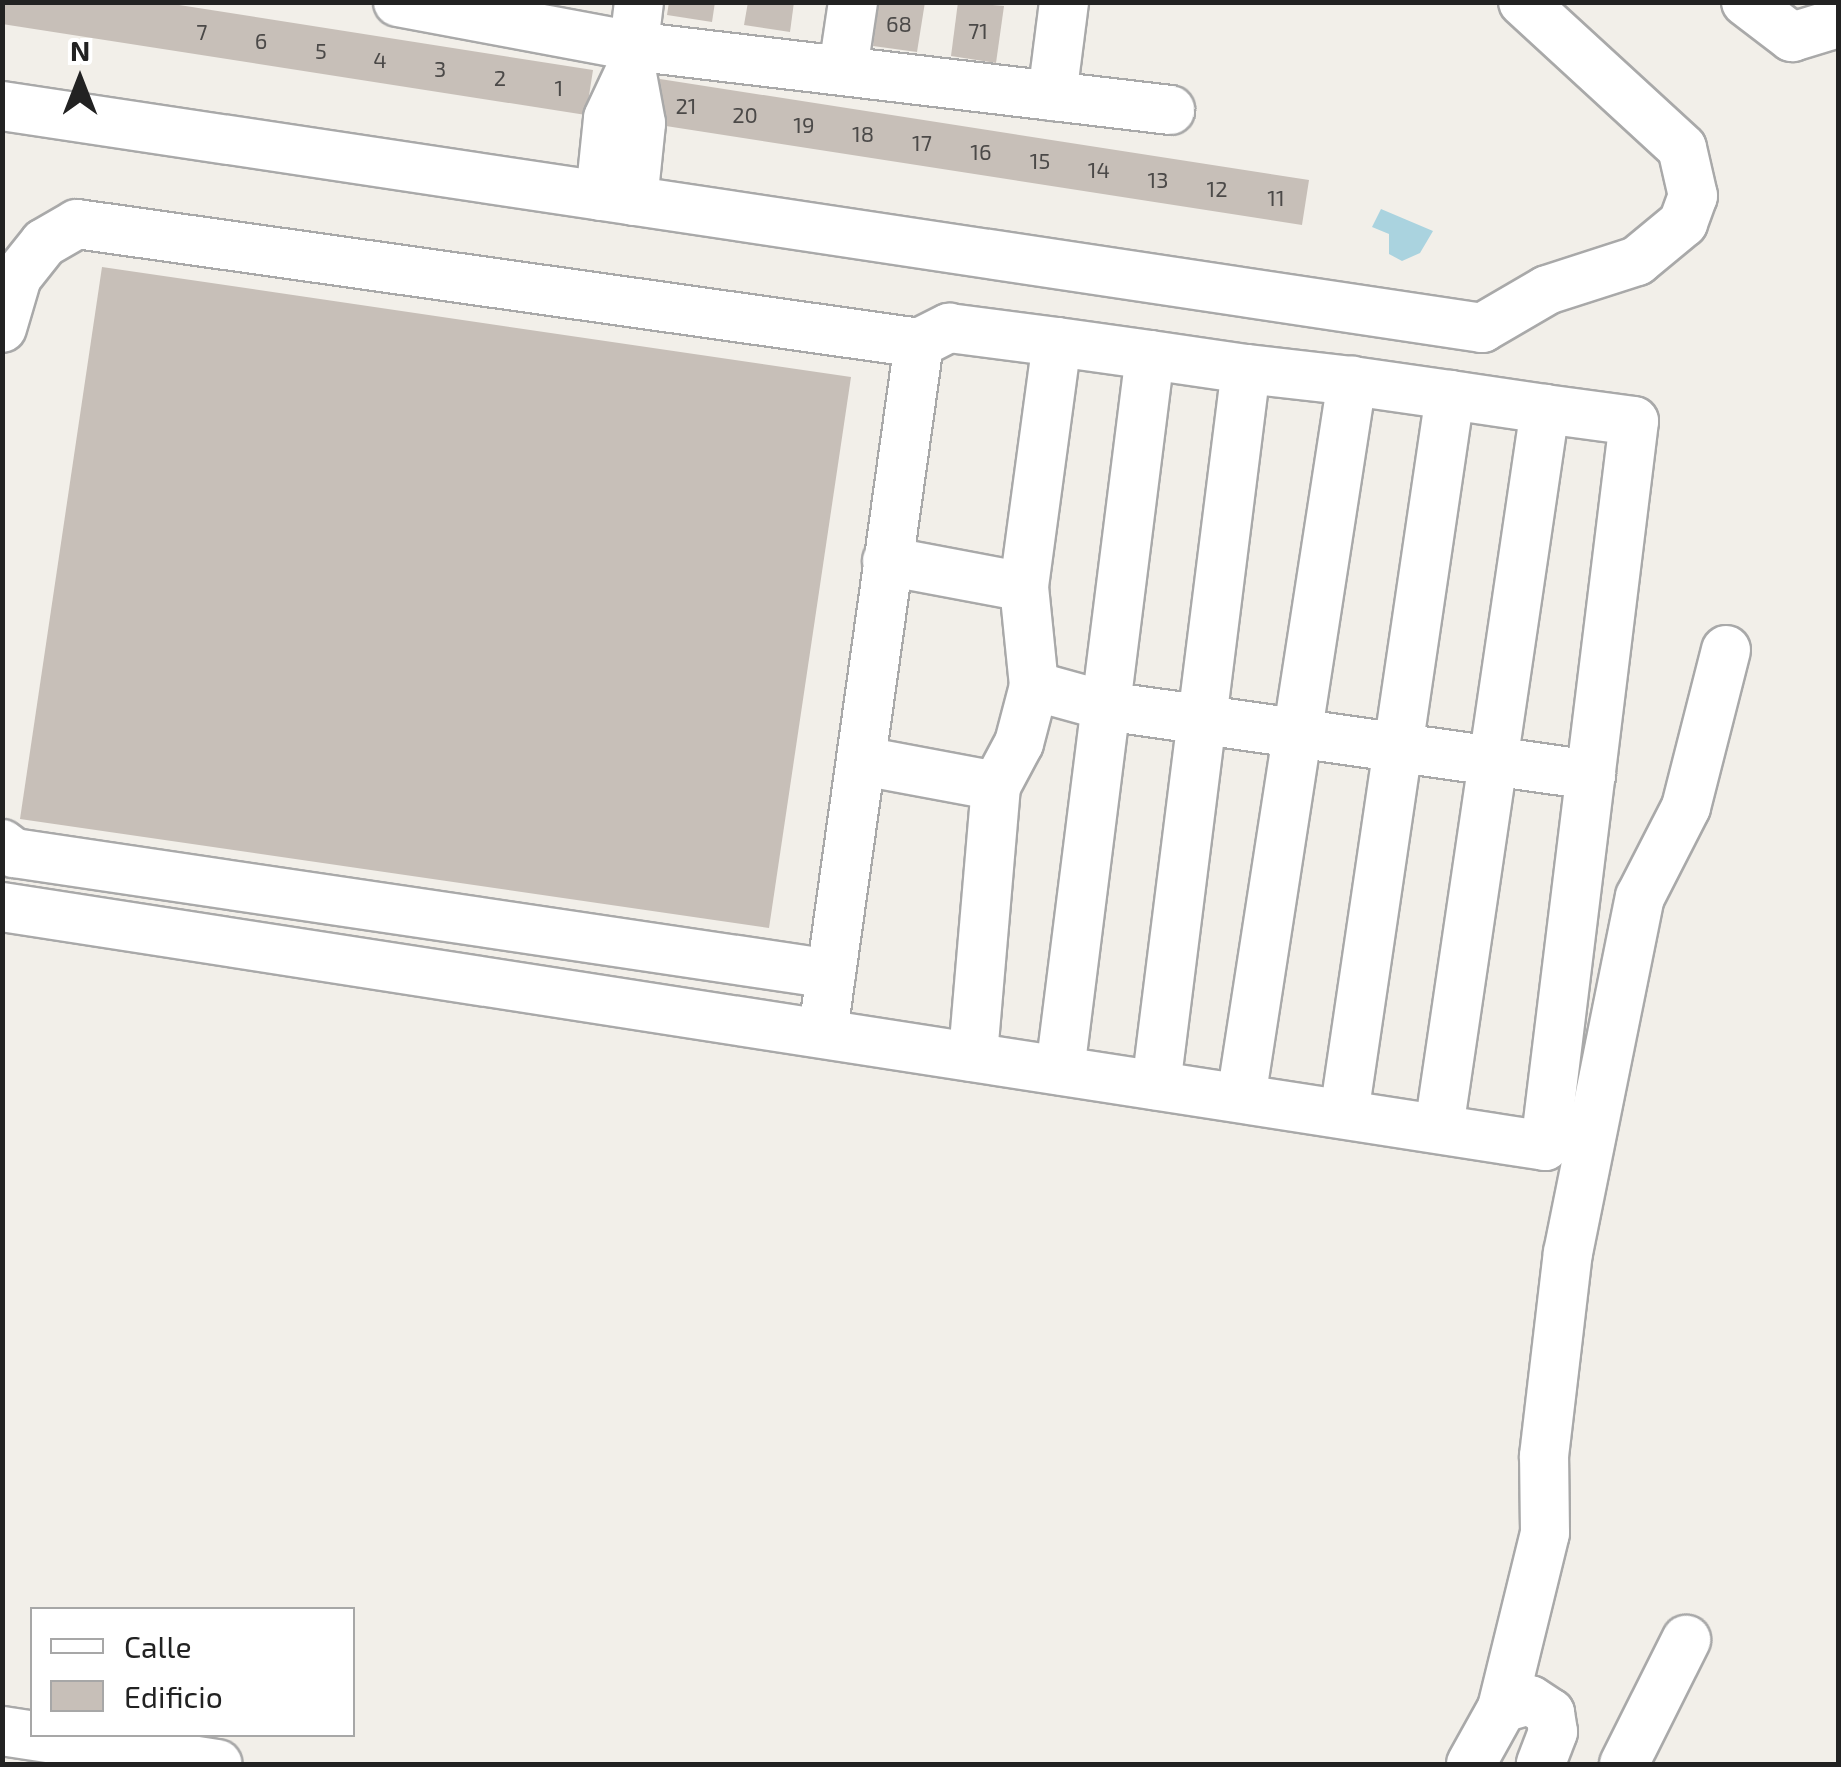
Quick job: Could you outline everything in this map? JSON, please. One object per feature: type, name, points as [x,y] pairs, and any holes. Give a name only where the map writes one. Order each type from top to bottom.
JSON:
[{"type":"street","points":[[843,69],[853,2]]},
{"type":"street","points":[[1052,96],[1064,2]]},
{"type":"street","points":[[1746,2],[1792,37],[1838,23]]},
{"type":"street","points":[[415,4],[843,69],[1170,110]]},
{"type":"street","points":[[2,106],[1482,328],[1546,290],[1637,261],[1683,223],[1693,196],[1682,148],[1539,9]]},
{"type":"street","points":[[617,198],[608,118],[634,39]]},
{"type":"street","points":[[2,328],[17,277],[44,243],[77,224],[919,343],[949,328],[1634,421],[1545,1146],[823,1031],[2,907]]},
{"type":"street","points":[[973,1057],[996,786],[1019,743],[1034,686],[1024,587],[1057,342]]},
{"type":"street","points":[[823,1031],[919,343]]},
{"type":"street","points":[[1060,1070],[1150,355]]},
{"type":"street","points":[[1156,1085],[1246,368]]},
{"type":"street","points":[[1241,1098],[1352,381]]},
{"type":"street","points":[[1344,1114],[1450,395]]},
{"type":"street","points":[[1439,1128],[1545,409]]},
{"type":"street","points":[[888,561],[1024,587]]},
{"type":"street","points":[[1471,1764],[1502,1708],[1545,1533],[1544,1456],[1568,1253],[1628,948],[1640,897],[1686,806],[1726,650]]},
{"type":"street","points":[[1034,686],[1106,706],[1494,758],[1591,775]]},
{"type":"street","points":[[862,761],[996,786]]},
{"type":"street","points":[[2,844],[14,854],[832,974]]},
{"type":"street","points":[[1624,1764],[1686,1640]]},
{"type":"street","points":[[1502,1708],[1530,1700],[1550,1713],[1554,1732],[1541,1764]]},
{"type":"street","points":[[2,1731],[30,1735]]},
{"type":"street","points":[[41,1737],[217,1764]]},
{"type":"water","points":[[1381,209],[1433,231],[1420,253],[1402,261],[1389,254],[1389,234],[1372,227]]},
{"type":"building","points":[[2,2],[160,2],[593,70],[586,115],[2,24]]},
{"type":"building","points":[[669,2],[715,2],[712,22],[667,15]]},
{"type":"building","points":[[748,2],[794,2],[790,32],[744,25]]},
{"type":"building","points":[[879,2],[925,2],[917,52],[873,46]]},
{"type":"building","points":[[958,2],[1004,6],[996,63],[951,56]]},
{"type":"building","points":[[660,79],[1309,180],[1302,225],[653,124]]},
{"type":"building","points":[[102,267],[851,377],[769,928],[20,819]]}]
